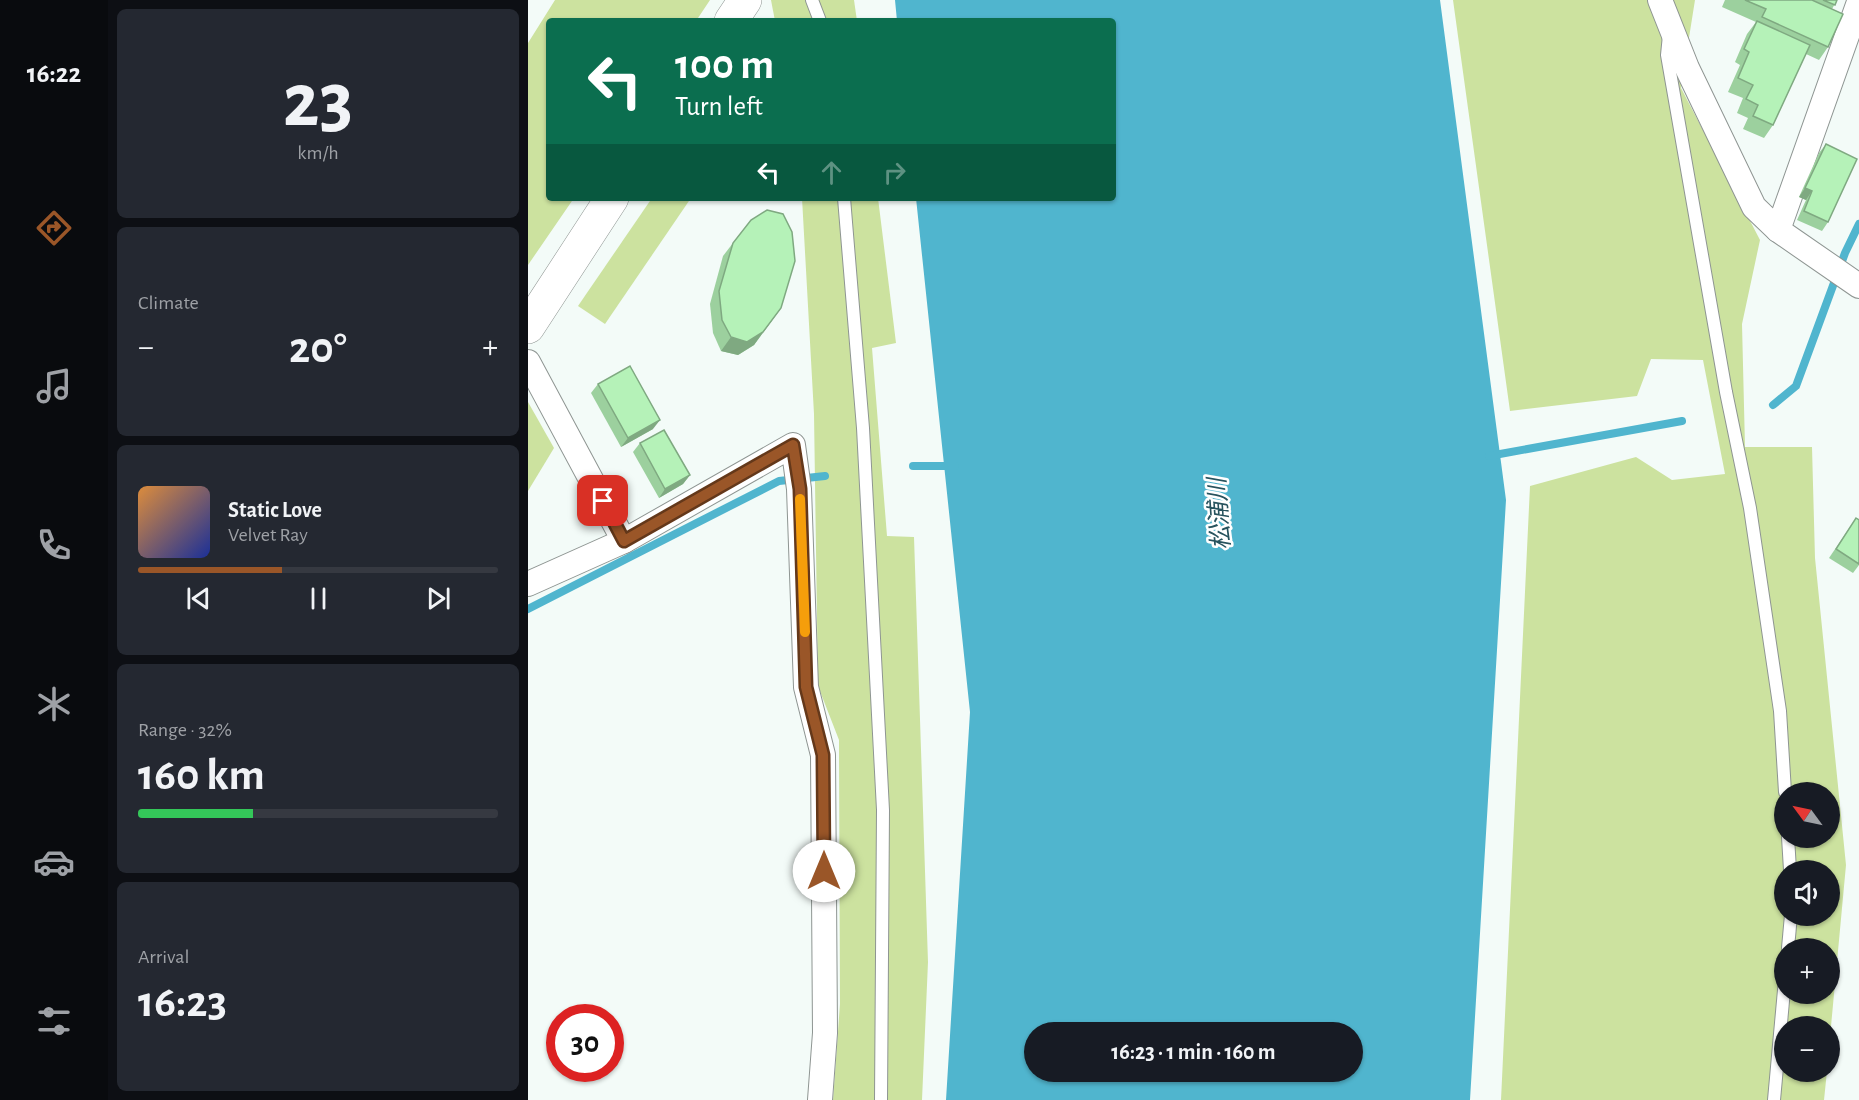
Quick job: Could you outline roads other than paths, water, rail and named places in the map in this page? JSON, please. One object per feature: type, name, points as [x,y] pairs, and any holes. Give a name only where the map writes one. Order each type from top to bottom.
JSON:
[{"type":"highway","points":[[733,18],[745,0]]},
{"type":"highway","points":[[528,327],[610,201]]},
{"type":"street","points":[[1660,0],[1670,29],[1754,207],[1778,231],[1859,286]]},
{"type":"street","points":[[1778,231],[1859,2]]},
{"type":"street","points":[[528,363],[624,541]]},
{"type":"street","points":[[528,584],[624,541],[793,445],[798,477],[806,687],[823,755],[825,1033],[820,1100]]},
{"type":"lane","points":[[812,0],[819,18]]},
{"type":"lane","points":[[1670,29],[1667,55],[1726,392],[1752,519],[1780,711],[1784,782]]},
{"type":"lane","points":[[844,201],[863,428],[883,810],[881,1100]]},
{"type":"lane","points":[[1774,1100],[1783,1004]]},
{"type":"water","name":"松浦川","points":[[895,0],[1440,0],[1506,500],[1470,1100],[946,1100],[970,712],[916,201],[1116,201],[1116,18],[897,18]]},
{"type":"waterway","points":[[1773,405],[1796,386],[1845,253],[1859,224]]},
{"type":"waterway","points":[[1489,456],[1682,421]]},
{"type":"waterway","points":[[913,466],[955,466]]},
{"type":"waterway","points":[[528,609],[779,481],[825,476]]}]
